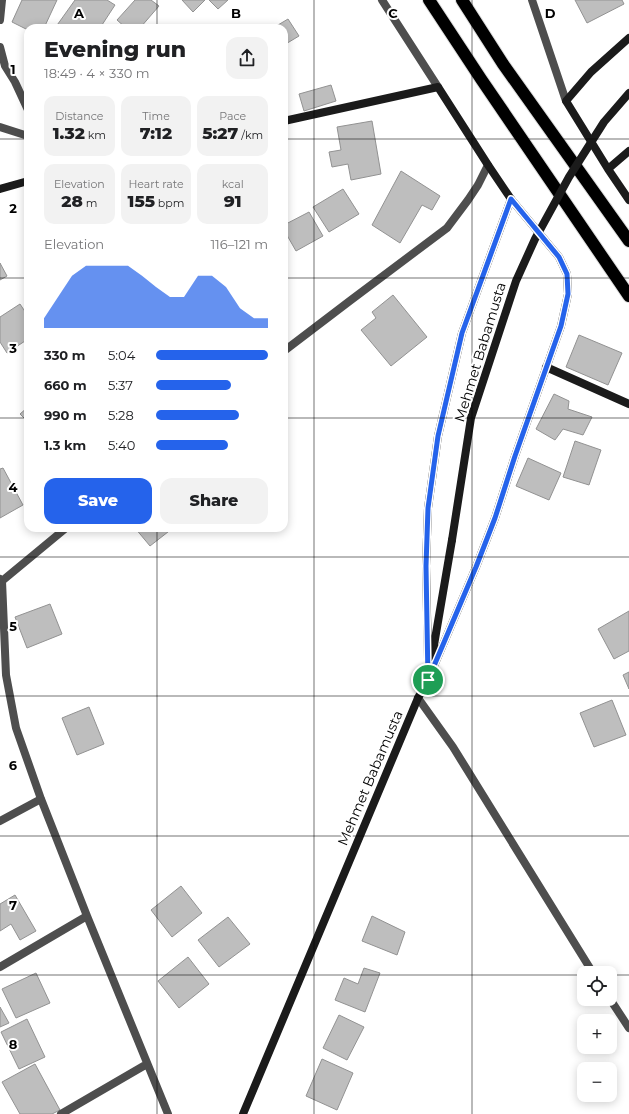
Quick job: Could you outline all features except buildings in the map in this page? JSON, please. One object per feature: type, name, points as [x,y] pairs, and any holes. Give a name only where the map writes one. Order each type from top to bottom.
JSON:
[{"type":"highway","points":[[429,0],[629,296]]},
{"type":"highway","points":[[462,0],[503,64],[629,241]]},
{"type":"street","points":[[0,20],[2,0]]},
{"type":"street","points":[[382,0],[488,165],[511,199],[559,257],[567,274],[568,294],[561,326],[515,456],[495,518],[428,680]]},
{"type":"street","points":[[532,0],[566,101],[629,200]]},
{"type":"street","points":[[566,101],[591,72],[629,38]]},
{"type":"street","points":[[0,47],[5,66],[15,82],[24,101]]},
{"type":"street","points":[[288,120],[438,87]]},
{"type":"street","name":"Mehmet Babamusta","points":[[243,1114],[418,698],[428,680],[471,418],[516,281],[535,239],[569,177],[604,122],[629,93]]},
{"type":"street","points":[[0,127],[24,135]]},
{"type":"street","points":[[608,169],[629,151]]},
{"type":"street","points":[[288,348],[447,228],[478,185],[488,165]]},
{"type":"street","points":[[0,189],[24,182]]},
{"type":"street","points":[[428,680],[426,566],[428,508],[438,436],[462,333],[511,199]]},
{"type":"street","points":[[546,367],[629,404]]},
{"type":"street","points":[[61,532],[1,580],[6,675],[16,728],[41,800],[168,1114]]},
{"type":"street","points":[[418,698],[453,747],[589,966]]},
{"type":"street","points":[[0,821],[41,800]]},
{"type":"street","points":[[0,967],[87,916]]},
{"type":"street","points":[[615,1006],[629,1028]]},
{"type":"street","points":[[61,1114],[147,1064]]},
{"type":"route","points":[[511,199],[559,257],[567,274],[568,294],[561,326],[515,456],[495,518],[428,680],[426,566],[428,508],[438,436],[462,333],[511,199]]}]
